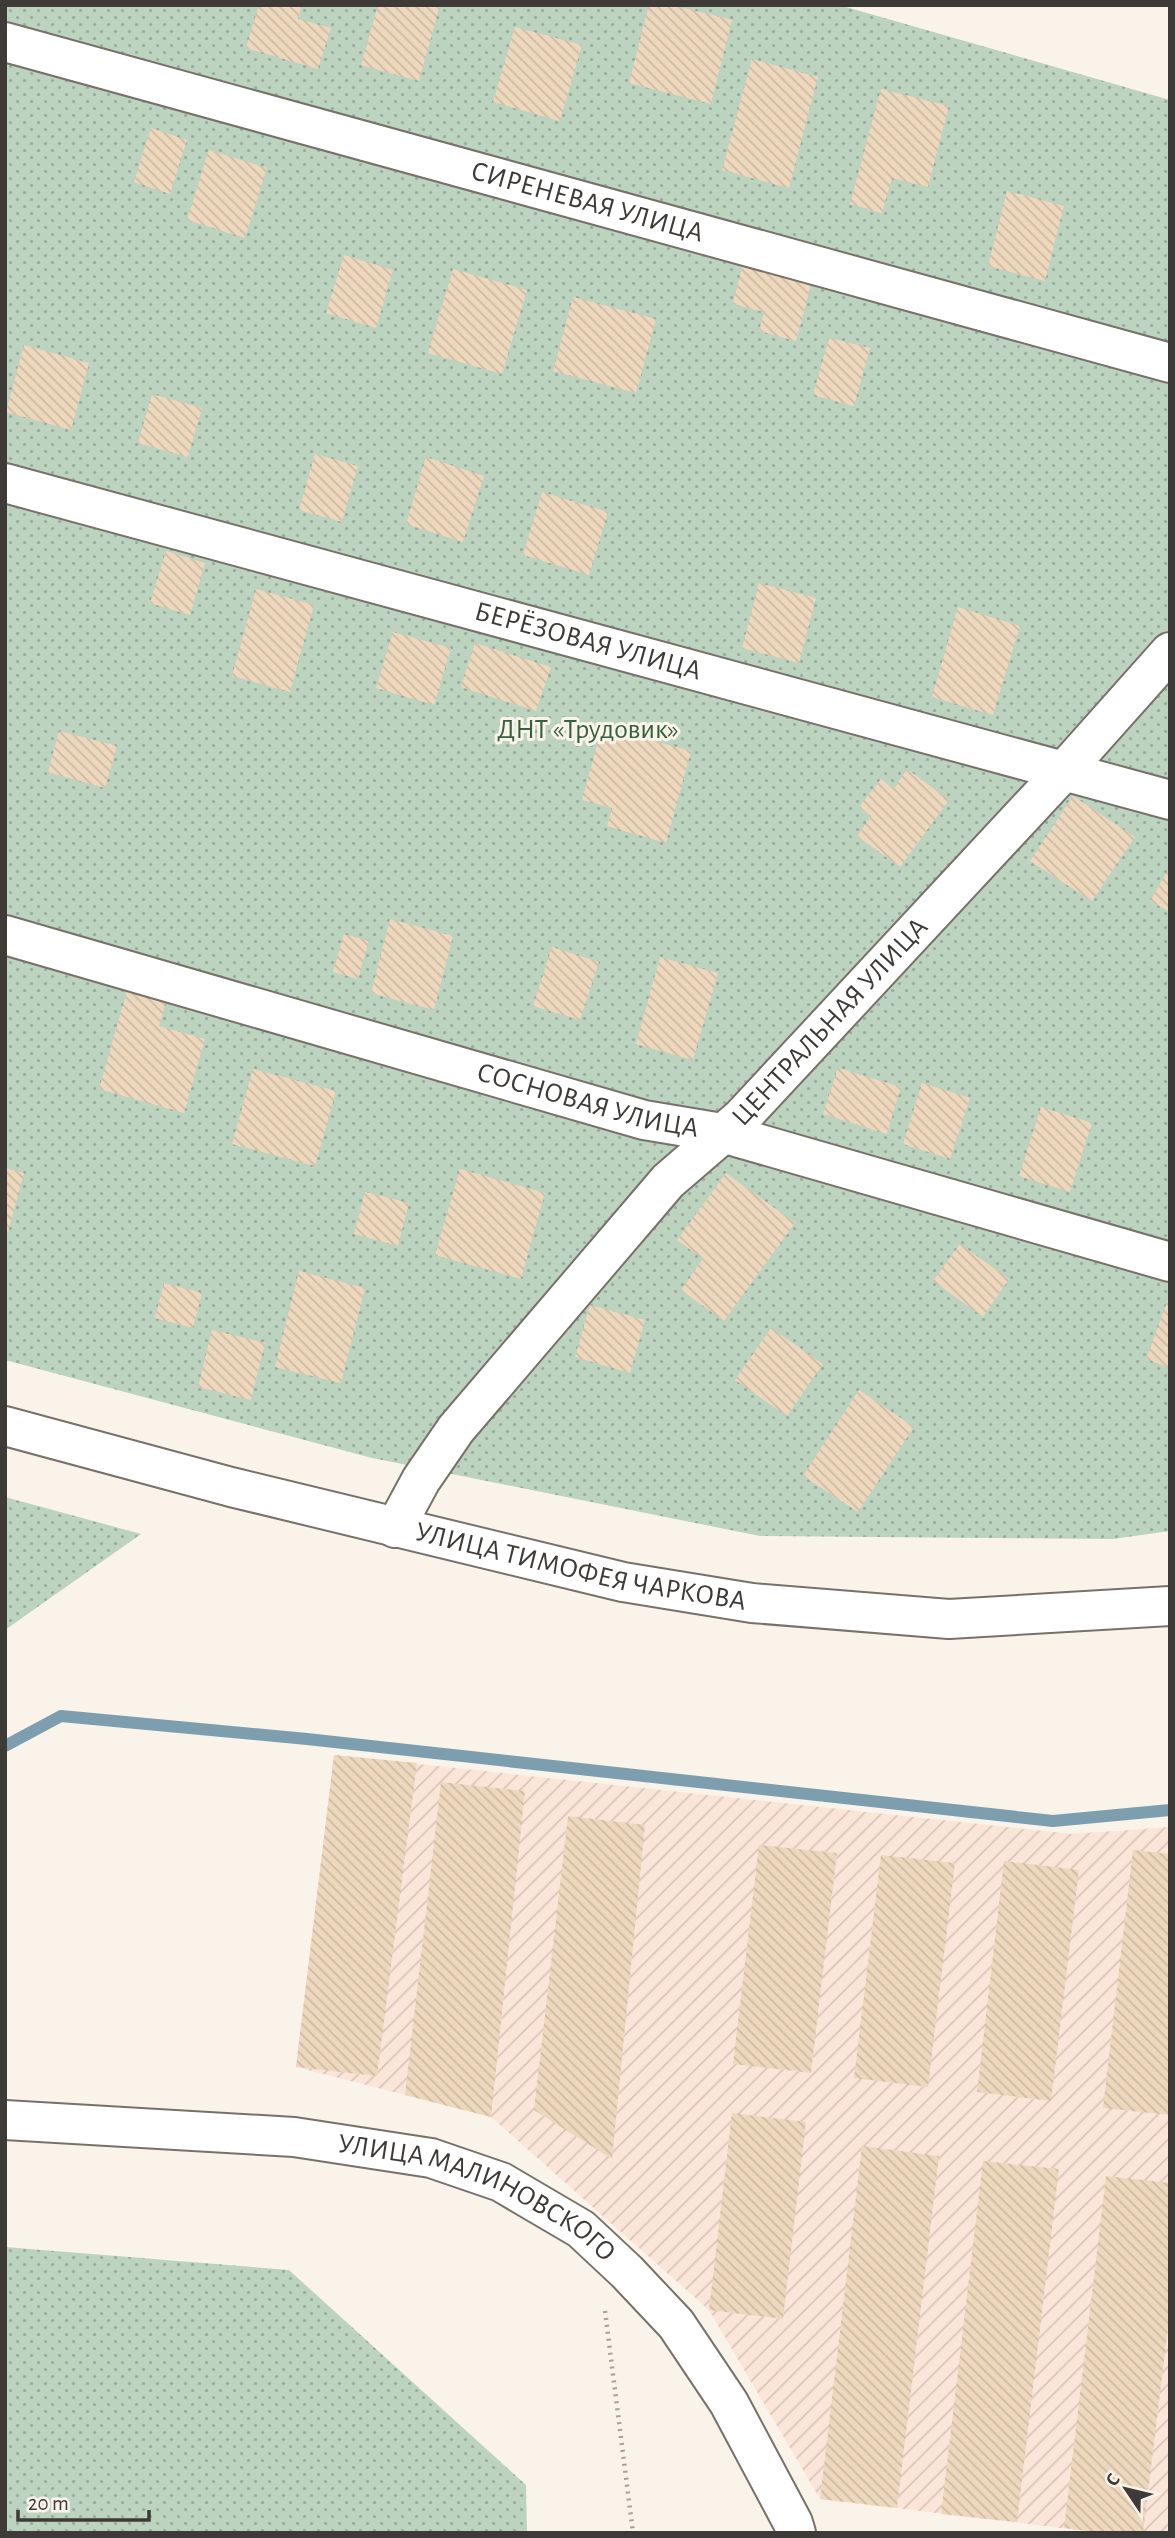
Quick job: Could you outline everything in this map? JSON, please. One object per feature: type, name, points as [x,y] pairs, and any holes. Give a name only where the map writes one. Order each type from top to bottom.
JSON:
[{"type":"street","name":"СИРЕНЕВАЯ УЛИЦА","points":[[5,42],[1170,363]]},
{"type":"street","name":"БЕРЁЗОВАЯ УЛИЦА","points":[[5,483],[1170,800]]},
{"type":"street","name":"ЦЕНТРАЛЬНАЯ УЛИЦА","points":[[395,1528],[421,1480],[456,1429],[668,1181],[741,1118],[1064,771],[1170,652]]},
{"type":"street","name":"СОСНОВАЯ УЛИЦА","points":[[5,935],[645,1120],[722,1133],[1170,1262]]},
{"type":"street","name":"УЛИЦА ТИМОФЕЯ ЧАРКОВА","points":[[5,1426],[395,1528],[623,1582],[752,1603],[949,1619],[1170,1606]]},
{"type":"street","name":"УЛИЦА МАЛИНОВСКОГО","points":[[5,2120],[295,2137],[430,2158],[501,2182],[581,2229],[627,2272],[676,2324],[729,2403],[796,2533]]},
{"type":"path","points":[[627,2272],[604,2303],[633,2533]]},
{"type":"shaded area","points":[[334,1755],[1072,1834],[1170,1827],[1170,2533],[1103,2533],[820,2499],[709,2310],[491,2117],[296,2067]]},
{"type":"green space","name":"ДНТ «Трудовик»","points":[[5,5],[839,5],[1170,100],[1170,1531],[1113,1539],[760,1536],[372,1458],[5,1360]]},
{"type":"green space","points":[[5,1497],[141,1534],[5,1630]]},
{"type":"green space","points":[[5,2247],[289,2270],[526,2485],[527,2533],[5,2533]]},
{"type":"building","points":[[259,5],[302,5],[298,19],[331,28],[318,69],[246,48]]},
{"type":"building","points":[[378,5],[440,5],[419,81],[361,65]]},
{"type":"building","points":[[649,5],[672,5],[732,20],[711,104],[629,83]]},
{"type":"building","points":[[515,27],[582,45],[560,121],[493,102]]},
{"type":"building","points":[[752,59],[818,77],[789,188],[722,170]]},
{"type":"building","points":[[881,89],[949,106],[928,187],[892,178],[882,213],[850,204]]},
{"type":"building","points":[[151,128],[187,140],[170,194],[134,182]]},
{"type":"building","points":[[209,150],[267,168],[245,238],[187,220]]},
{"type":"building","points":[[1007,191],[1064,206],[1045,281],[988,266]]},
{"type":"building","points":[[344,255],[393,270],[376,328],[326,313]]},
{"type":"building","points":[[744,259],[813,278],[796,341],[759,331],[764,312],[733,304]]},
{"type":"building","points":[[453,269],[527,290],[502,374],[428,353]]},
{"type":"building","points":[[573,297],[656,319],[636,393],[553,371]]},
{"type":"building","points":[[829,338],[870,348],[854,406],[813,395]]},
{"type":"building","points":[[24,345],[89,363],[71,430],[6,412]]},
{"type":"building","points":[[152,394],[202,408],[188,457],[138,443]]},
{"type":"building","points":[[315,454],[358,466],[342,522],[299,510]]},
{"type":"building","points":[[426,457],[484,476],[463,542],[406,524]]},
{"type":"building","points":[[542,492],[608,512],[589,575],[523,555]]},
{"type":"building","points":[[166,551],[205,563],[190,615],[150,603]]},
{"type":"building","points":[[759,583],[816,598],[799,663],[742,648]]},
{"type":"building","points":[[256,589],[314,605],[290,692],[232,676]]},
{"type":"building","points":[[958,607],[1020,626],[993,715],[932,697]]},
{"type":"building","points":[[393,632],[451,648],[434,705],[376,688]]},
{"type":"building","points":[[475,643],[551,667],[536,711],[461,687]]},
{"type":"building","points":[[602,727],[691,751],[666,843],[607,826],[612,808],[582,800]]},
{"type":"building","points":[[59,731],[117,746],[105,788],[48,772]]},
{"type":"building","points":[[907,769],[949,800],[900,867],[857,836],[871,816],[859,807],[881,779],[894,789]]},
{"type":"building","points":[[1073,796],[1135,837],[1092,901],[1030,861]]},
{"type":"building","points":[[1170,867],[1170,912],[1150,901]]},
{"type":"building","points":[[390,919],[453,936],[434,1010],[371,993]]},
{"type":"building","points":[[344,934],[369,941],[358,979],[333,972]]},
{"type":"building","points":[[552,947],[599,962],[580,1020],[533,1006]]},
{"type":"building","points":[[660,957],[718,973],[693,1060],[636,1044]]},
{"type":"building","points":[[127,991],[166,1002],[159,1026],[205,1039],[184,1113],[99,1089]]},
{"type":"building","points":[[838,1068],[901,1087],[887,1134],[823,1114]]},
{"type":"building","points":[[253,1069],[336,1091],[315,1166],[232,1144]]},
{"type":"building","points":[[922,1083],[970,1098],[950,1159],[903,1144]]},
{"type":"building","points":[[1041,1107],[1092,1123],[1070,1192],[1019,1176]]},
{"type":"building","points":[[5,1168],[24,1173],[8,1232],[5,1231]]},
{"type":"building","points":[[460,1169],[545,1193],[521,1279],[435,1255]]},
{"type":"building","points":[[726,1173],[795,1223],[724,1321],[681,1290],[703,1259],[677,1240]]},
{"type":"building","points":[[365,1192],[409,1203],[398,1246],[354,1234]]},
{"type":"building","points":[[960,1244],[1009,1279],[983,1317],[933,1281]]},
{"type":"building","points":[[299,1271],[365,1288],[341,1383],[275,1367]]},
{"type":"building","points":[[164,1283],[202,1293],[193,1328],[155,1318]]},
{"type":"building","points":[[1170,1297],[1170,1368],[1146,1359]]},
{"type":"building","points":[[590,1305],[645,1320],[630,1373],[575,1357]]},
{"type":"building","points":[[771,1328],[823,1364],[787,1416],[735,1380]]},
{"type":"building","points":[[212,1330],[265,1343],[251,1400],[198,1387]]},
{"type":"building","points":[[859,1390],[914,1427],[858,1512],[803,1476]]},
{"type":"building","points":[[334,1755],[417,1763],[377,2076],[296,2067]]},
{"type":"building","points":[[441,1782],[525,1791],[491,2117],[405,2095]]},
{"type":"building","points":[[568,1816],[645,1825],[612,2159],[534,2110]]},
{"type":"building","points":[[759,1845],[837,1853],[811,2073],[733,2064]]},
{"type":"building","points":[[1133,1850],[1170,1854],[1170,2115],[1103,2108]]},
{"type":"building","points":[[881,1855],[955,1863],[928,2087],[854,2078]]},
{"type":"building","points":[[1004,1861],[1079,1870],[1051,2101],[977,2092]]},
{"type":"building","points":[[732,2113],[806,2122],[783,2319],[709,2310]]},
{"type":"building","points":[[862,2146],[939,2156],[897,2508],[820,2499]]},
{"type":"building","points":[[983,2161],[1059,2169],[1017,2522],[941,2514]]},
{"type":"building","points":[[1106,2176],[1170,2183],[1170,2311],[1143,2533],[1103,2533],[1064,2528]]},
{"type":"waterway","points":[[5,1746],[61,1716],[307,1739],[1053,1821],[1170,1810]]}]
